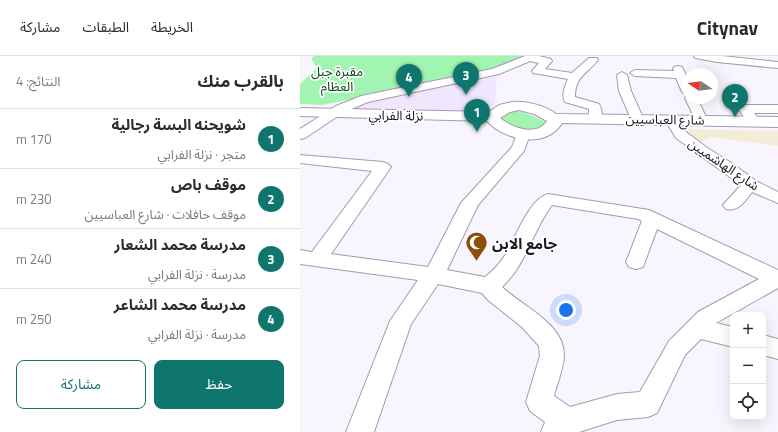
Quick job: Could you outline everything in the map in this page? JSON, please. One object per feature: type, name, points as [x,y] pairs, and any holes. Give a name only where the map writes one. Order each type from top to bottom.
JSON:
[{"type":"main road","points":[[519,106],[529,108],[553,121],[544,132],[537,134],[523,134],[512,131],[495,122],[493,117],[499,111],[508,107],[519,106]]},
{"type":"main road","name":"نزلة الفرابي","points":[[300,112],[493,117]]},
{"type":"main road","name":"شارع العباسيين","points":[[553,121],[595,118],[637,118],[778,122]]},
{"type":"main road","name":"شارع العباسيين","points":[[553,121],[778,128]]},
{"type":"street","points":[[699,56],[778,65]]},
{"type":"street","points":[[300,135],[333,114],[365,99],[495,72],[532,57],[547,62],[537,71],[575,77]]},
{"type":"street","points":[[551,74],[588,58]]},
{"type":"street","points":[[588,58],[575,77],[569,91],[569,99],[595,107],[595,118]]},
{"type":"street","points":[[635,73],[679,72],[682,79]]},
{"type":"street","points":[[622,75],[625,91],[637,118]]},
{"type":"street","points":[[694,104],[701,119]]},
{"type":"street","points":[[753,121],[744,109],[778,109]]},
{"type":"street","name":"شارع الهاشميين","points":[[675,124],[680,135],[750,184],[778,198]]},
{"type":"street","points":[[360,432],[401,321],[438,268],[470,204],[518,148],[523,134]]},
{"type":"street","points":[[300,159],[383,167],[309,258]]},
{"type":"street","points":[[732,205],[750,184]]},
{"type":"street","points":[[489,286],[499,279],[510,263],[540,208],[548,199],[643,214],[777,279]]},
{"type":"street","points":[[636,262],[652,218]]},
{"type":"street","points":[[309,258],[433,275],[489,286],[496,294],[530,320],[551,343],[552,356],[539,402],[561,426],[617,406],[648,404],[677,348],[706,318],[777,279]]},
{"type":"street","points":[[696,328],[730,336]]},
{"type":"street","points":[[766,346],[778,349]]},
{"type":"shaded area","points":[[497,73],[495,105],[478,111],[356,108],[370,101]]},
{"type":"shaded area","points":[[681,129],[778,131],[778,146],[711,137],[696,145]]},
{"type":"green space","name":"مقبرة جبل العظام","points":[[315,56],[526,56],[476,74],[322,105],[300,104],[300,84],[317,68],[311,58]]},
{"type":"green space","points":[[511,111],[523,112],[544,121],[544,127],[523,133],[500,118]]},
{"type":"place","name":"مدرسة محمد الشعار","points":[[466,95]]},
{"type":"place","name":"مدرسة محمد الشاعر","points":[[409,97]]},
{"type":"place","name":"موقف باص","points":[[735,117]]},
{"type":"place","name":"شويحنه البسة رجالية","points":[[477,132]]},
{"type":"place","name":"جامع الابن","points":[[477,262]]}]
